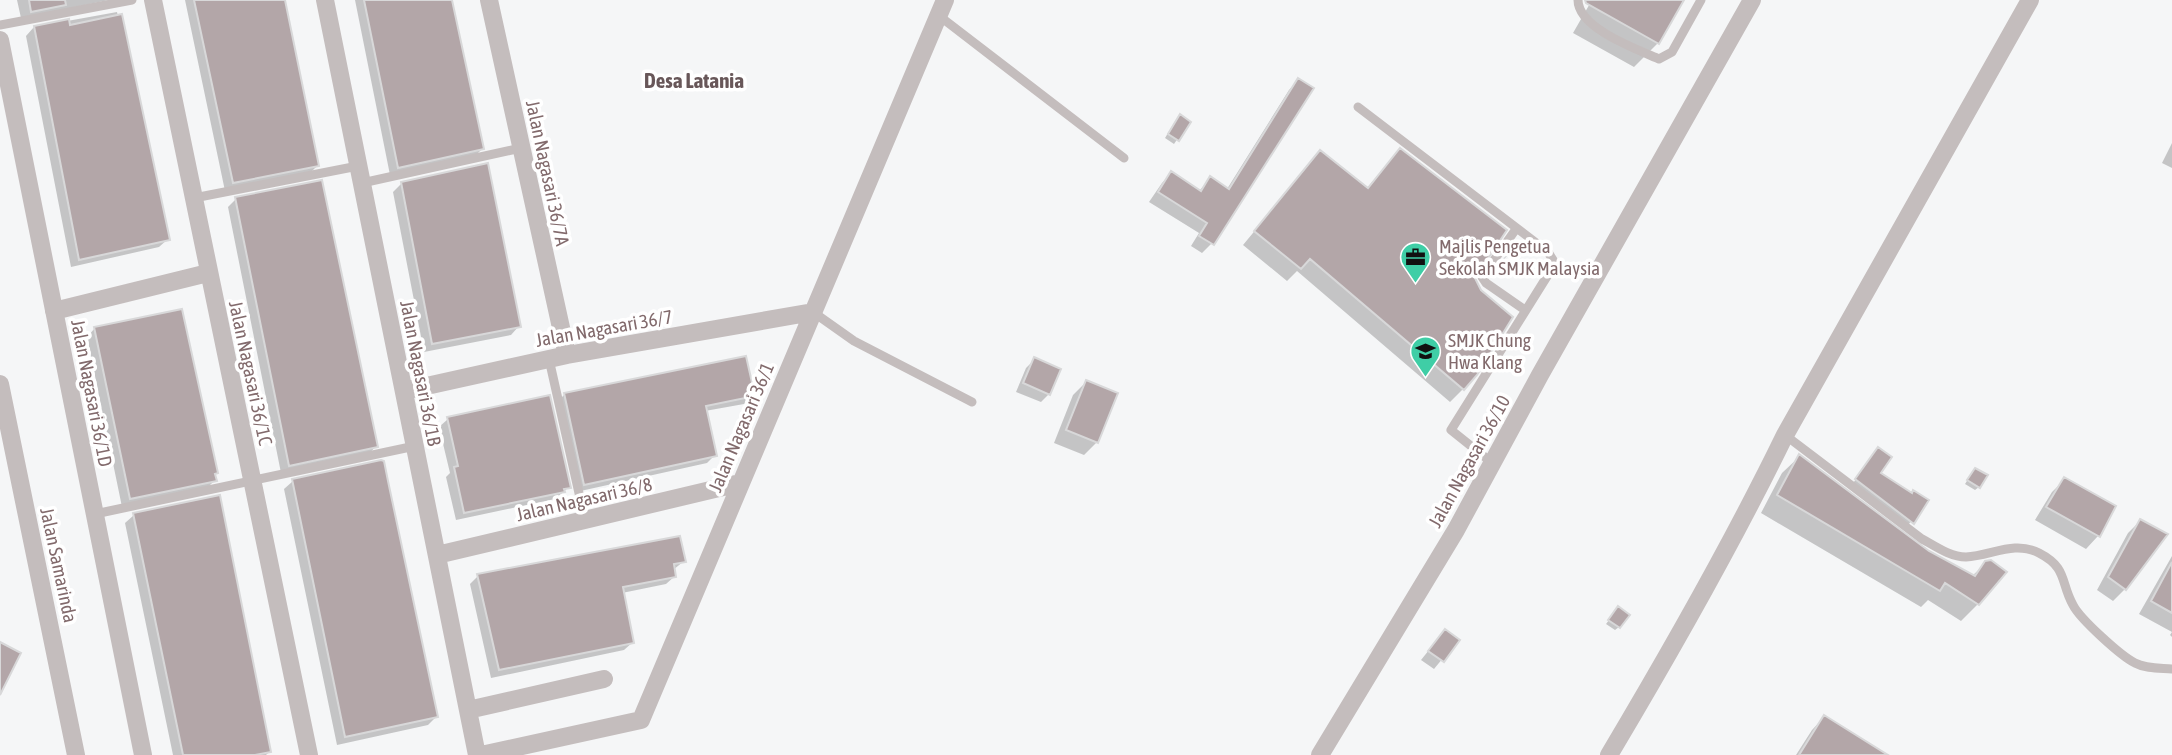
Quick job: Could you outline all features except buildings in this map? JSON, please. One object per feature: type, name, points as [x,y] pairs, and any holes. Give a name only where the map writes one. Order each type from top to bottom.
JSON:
[{"type":"street","name":"Jalan Nagasari 36/1C","points":[[153,0],[309,755]]},
{"type":"street","name":"Jalan Nagasari 36/1B","points":[[325,0],[479,755]]},
{"type":"street","name":"Jalan Nagasari 36/7A","points":[[489,0],[567,355]]},
{"type":"street","name":"Jalan Nagasari 36/10","points":[[1320,755],[1456,530],[1491,462],[1752,0]]},
{"type":"street","points":[[1609,755],[1764,480],[1785,435],[2030,0]]},
{"type":"street","name":"Jalan Nagasari 36/1","points":[[479,755],[640,720],[941,8]]},
{"type":"street","name":"Jalan Nagasari 36/1D","points":[[0,40],[143,755]]},
{"type":"street","points":[[54,311],[208,273]]},
{"type":"street","name":"Jalan Nagasari 36/7","points":[[404,391],[567,355],[813,312]]},
{"type":"street","name":"Jalan Samarinda","points":[[0,384],[76,755]]},
{"type":"street","name":"Jalan Nagasari 36/8","points":[[437,555],[740,483]]},
{"type":"street","points":[[468,710],[604,679]]},
{"type":"lane","points":[[0,25],[132,0]]},
{"type":"lane","points":[[1578,0],[1579,10],[1588,22],[1659,59],[1672,52],[1701,0]]},
{"type":"lane","points":[[941,8],[1124,158]]},
{"type":"lane","points":[[1358,107],[1548,252],[1553,260],[1551,270],[1451,430],[1491,462]]},
{"type":"lane","points":[[194,198],[360,175],[521,148]]},
{"type":"lane","points":[[1516,229],[1482,277],[1486,283],[1525,310]]},
{"type":"lane","points":[[813,312],[854,341],[972,402]]},
{"type":"lane","points":[[548,359],[585,520]]},
{"type":"lane","points":[[1785,435],[1922,539],[1945,552],[1965,557],[2010,547],[2038,552],[2063,573],[2072,604],[2081,616],[2124,655],[2136,663],[2172,669]]},
{"type":"lane","points":[[95,514],[415,446]]},
{"type":"place","name":"Majlis Pengetua Sekolah SMJK Malaysia","points":[[1416,284]]},
{"type":"place","name":"SMJK Chung Hwa Klang","points":[[1425,378]]},
{"type":"district","name":"Desa Latania","points":[[694,81]]}]
